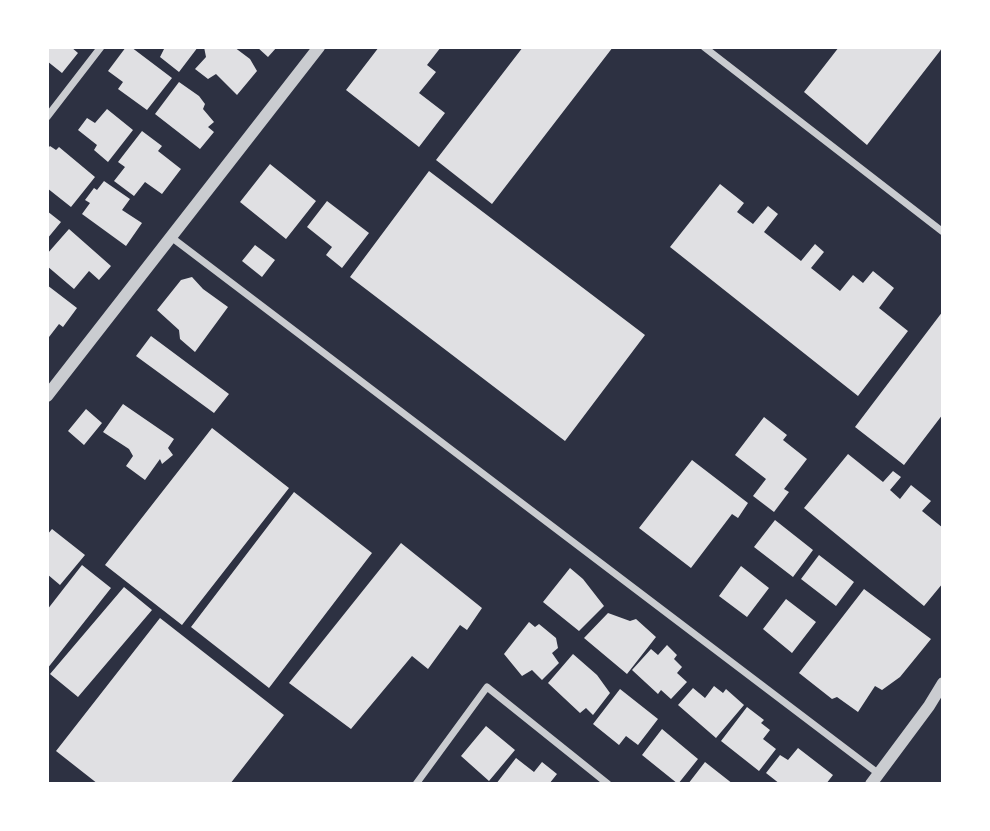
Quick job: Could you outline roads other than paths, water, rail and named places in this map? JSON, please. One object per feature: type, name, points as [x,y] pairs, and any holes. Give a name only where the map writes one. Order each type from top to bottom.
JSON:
[{"type":"street","points":[[47,117],[101,47]]},
{"type":"street","points":[[49,389],[319,47]]},
{"type":"street","points":[[704,47],[943,232]]},
{"type":"street","points":[[171,237],[875,779],[943,683]]},
{"type":"street","points":[[416,784],[487,687],[608,784]]}]
